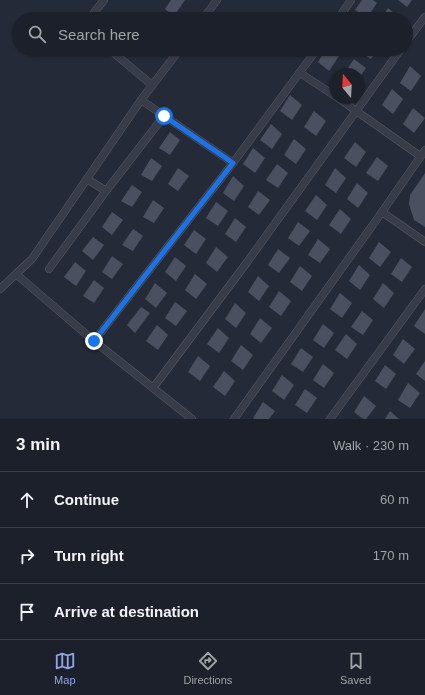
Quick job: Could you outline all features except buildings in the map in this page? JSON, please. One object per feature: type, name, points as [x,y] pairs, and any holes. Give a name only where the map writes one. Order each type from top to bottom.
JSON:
[{"type":"street","points":[[95,12],[104,0]]},
{"type":"street","points":[[208,12],[217,0]]},
{"type":"street","points":[[343,12],[351,0]]},
{"type":"street","points":[[413,33],[425,17]]},
{"type":"street","points":[[117,56],[152,85]]},
{"type":"street","points":[[0,289],[32,259],[141,100],[175,56]]},
{"type":"street","points":[[94,341],[233,163],[312,56]]},
{"type":"street","points":[[153,388],[245,265],[396,56]]},
{"type":"street","points":[[300,73],[329,92]]},
{"type":"street","points":[[141,100],[233,163]]},
{"type":"street","points":[[234,419],[423,153],[347,104]]},
{"type":"street","points":[[49,269],[106,191],[164,116]]},
{"type":"street","points":[[87,179],[106,191]]},
{"type":"street","points":[[382,212],[425,242]]},
{"type":"street","points":[[16,274],[94,341],[192,419]]},
{"type":"street","points":[[330,419],[425,289]]},
{"type":"route","points":[[94,341],[233,163],[164,116]]}]
